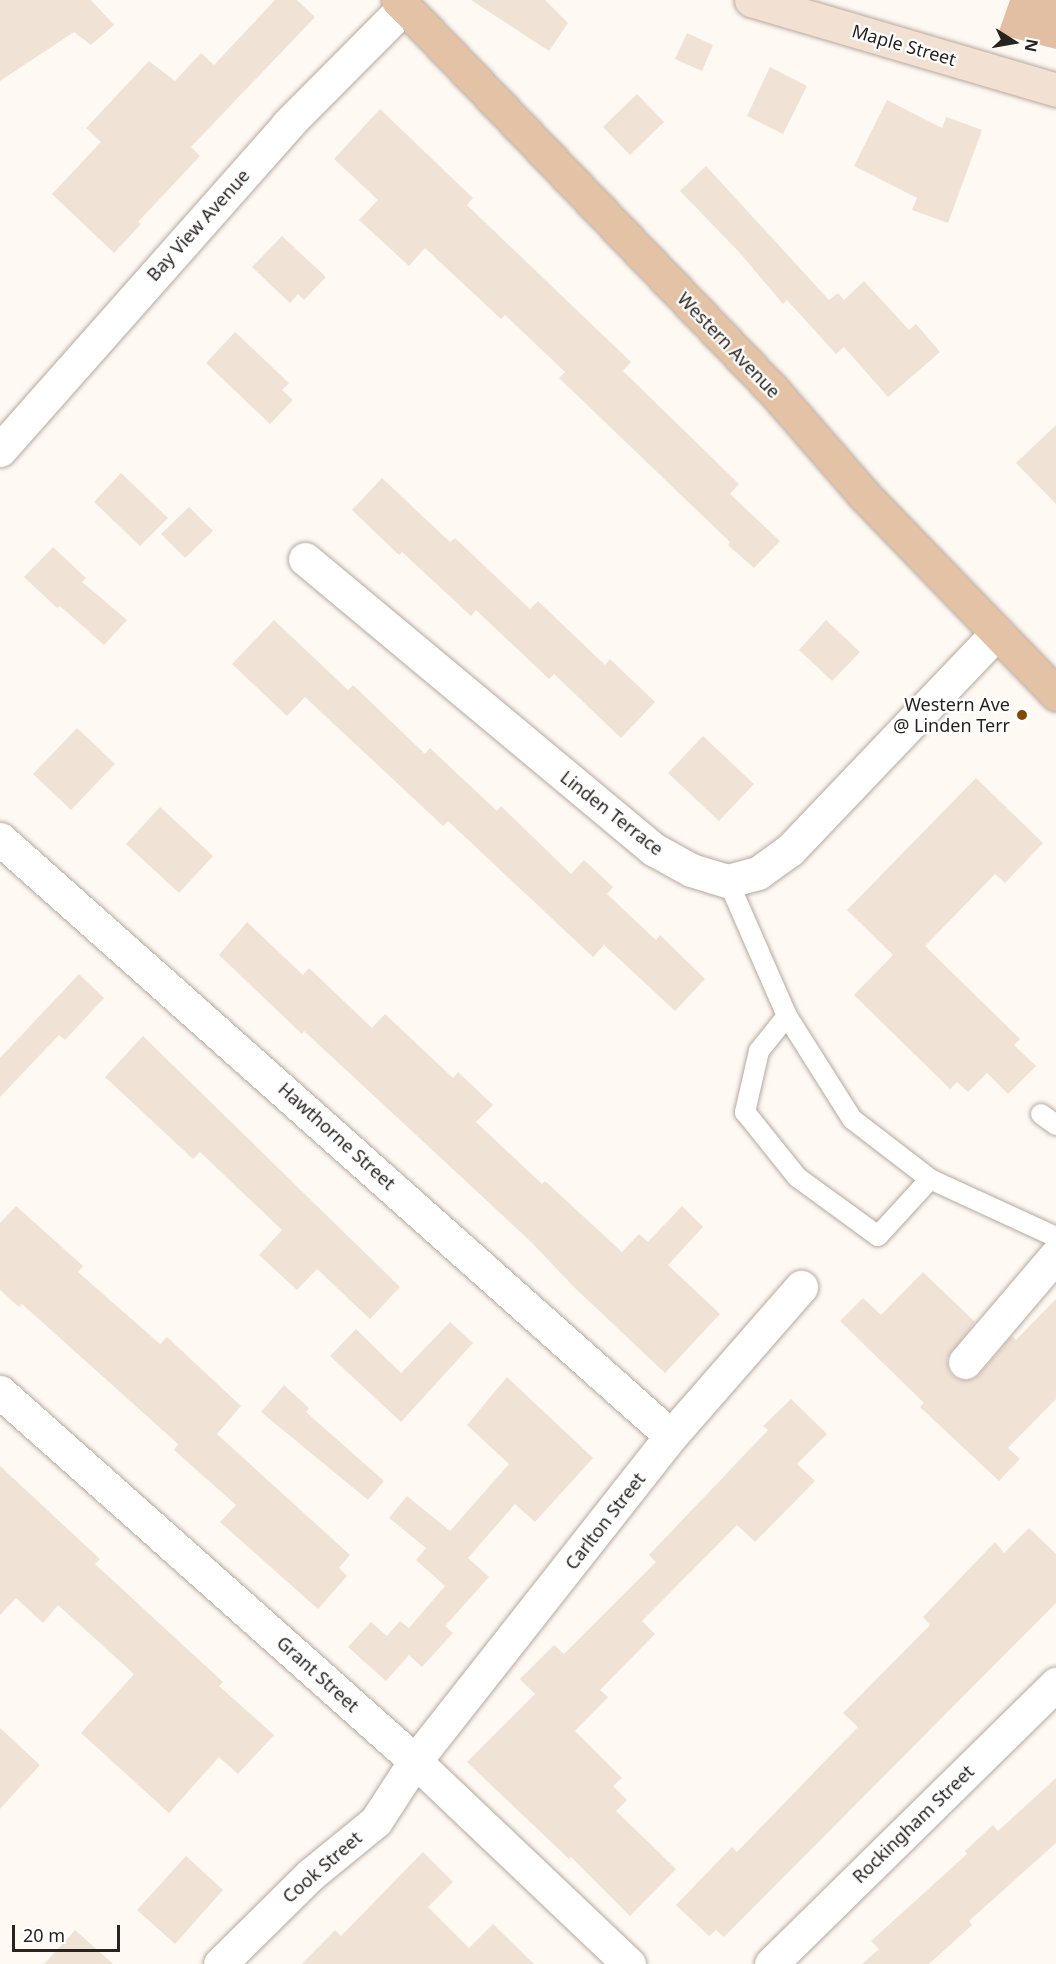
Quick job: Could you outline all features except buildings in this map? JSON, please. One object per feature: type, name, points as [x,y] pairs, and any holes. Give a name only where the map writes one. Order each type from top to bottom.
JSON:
[{"type":"main road","name":"Western Avenue","points":[[401,3],[772,389],[864,495],[1056,694]]},
{"type":"street","name":"Maple Street","points":[[751,0],[1056,90]]},
{"type":"street","name":"Bay View Avenue","points":[[0,450],[288,124],[401,3]]},
{"type":"street","name":"Linden Terrace","points":[[305,559],[653,849],[691,870],[728,881]]},
{"type":"street","points":[[728,881],[758,873],[790,850],[997,633]]},
{"type":"street","name":"Hawthorne Street","points":[[0,838],[671,1436]]},
{"type":"street","points":[[965,1362],[1056,1255]]},
{"type":"street","name":"Carlton Street","points":[[415,1761],[671,1436],[801,1287]]},
{"type":"street","name":"Grant Street","points":[[0,1392],[415,1761],[629,1964]]},
{"type":"street","name":"Rockingham Street","points":[[771,1964],[1056,1684]]},
{"type":"street","name":"Cook Street","points":[[220,1964],[310,1875],[376,1821],[415,1761]]},
{"type":"lane","points":[[728,881],[788,1016],[852,1119],[930,1179],[1056,1237]]},
{"type":"lane","points":[[788,1016],[759,1051],[746,1112],[797,1177],[878,1236],[930,1179]]},
{"type":"shaded area","points":[[1010,0],[1056,0],[1056,49],[998,34]]},
{"type":"place","name":"Western Ave @ Linden Terr","points":[[1022,715]]}]
